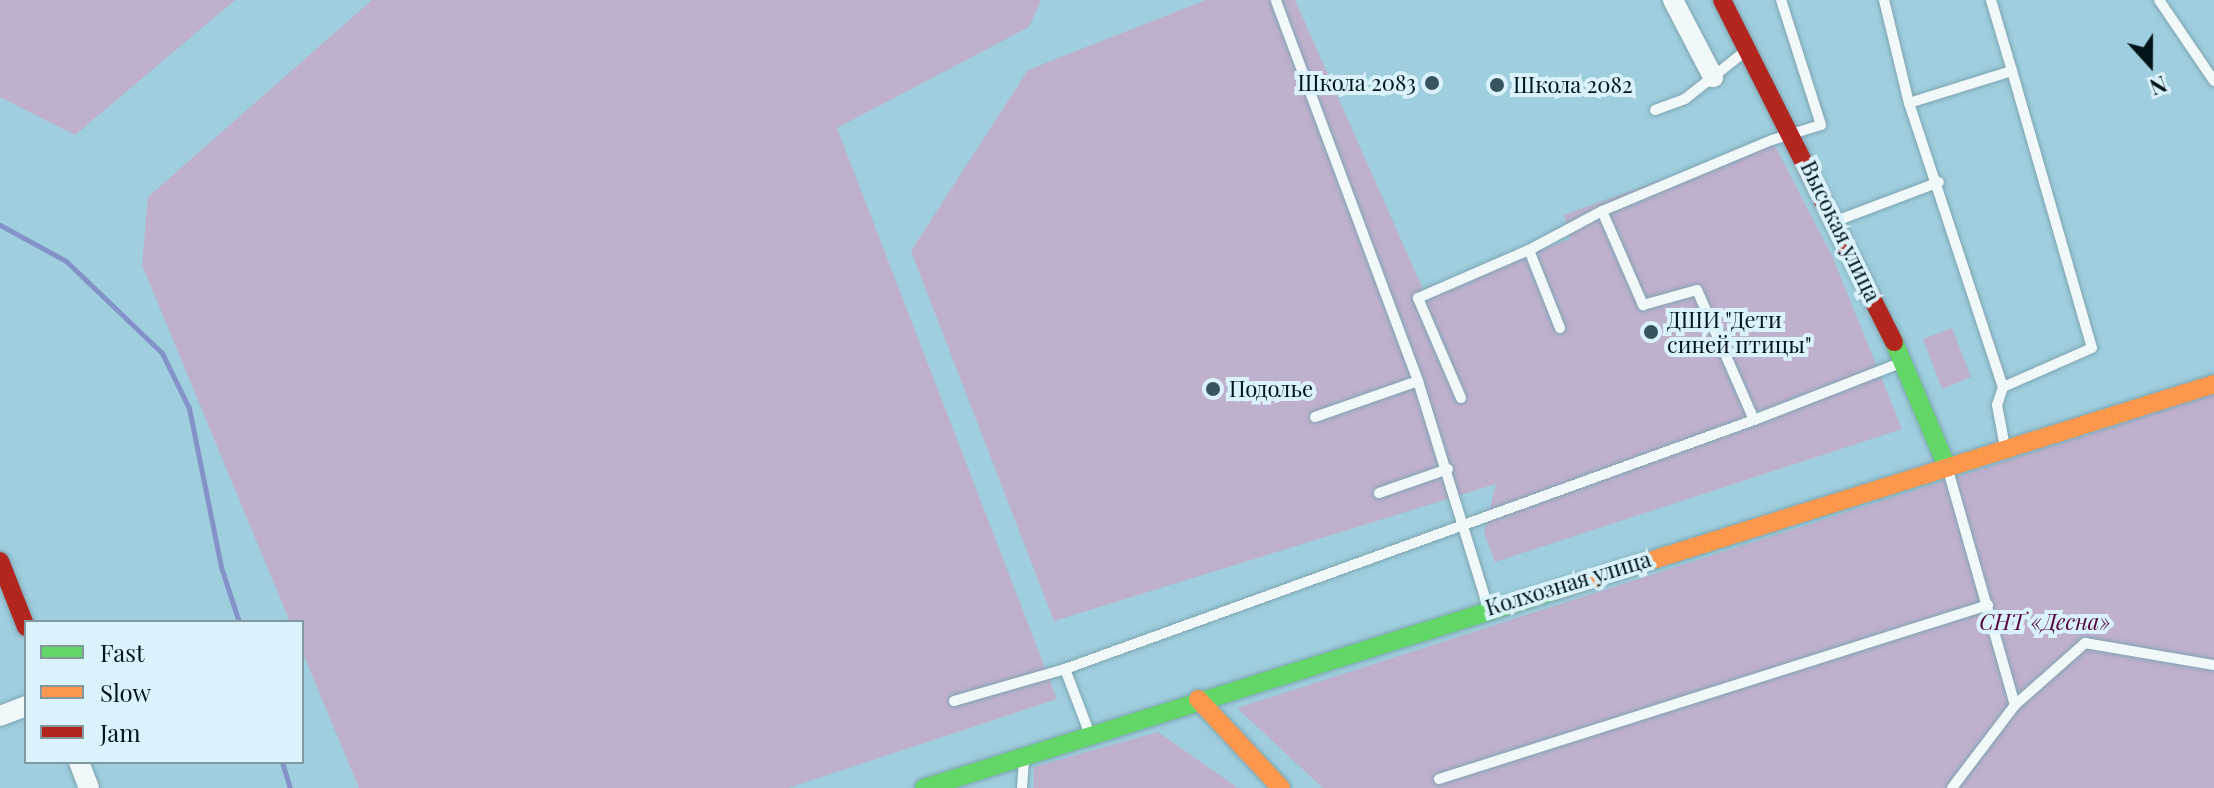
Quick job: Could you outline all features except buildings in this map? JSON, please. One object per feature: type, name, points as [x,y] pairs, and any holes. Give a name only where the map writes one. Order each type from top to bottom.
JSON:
[{"type":"street","points":[[1673,0],[1713,77]]},
{"type":"street","name":"Высокая улица","points":[[1722,0],[1794,136],[1904,361],[1947,467]]},
{"type":"street","name":"Колхозная улица","points":[[924,788],[1488,607],[2214,384]]},
{"type":"street","points":[[0,561],[24,622]]},
{"type":"street","points":[[1198,699],[1281,788]]},
{"type":"street","points":[[0,716],[24,707]]},
{"type":"street","points":[[80,764],[89,788]]},
{"type":"lane","points":[[1461,398],[1418,298],[1529,250],[1602,211],[1772,140],[1794,136],[1821,125],[1781,0]]},
{"type":"lane","points":[[1884,0],[1920,148],[1939,182],[2003,387],[1997,405],[2005,449]]},
{"type":"lane","points":[[1991,0],[2092,348],[2003,387]]},
{"type":"lane","points":[[2159,0],[2214,81]]},
{"type":"lane","points":[[1276,1],[1418,381],[1448,469],[1488,607]]},
{"type":"lane","points":[[1655,110],[1685,99],[1749,49]]},
{"type":"lane","points":[[1909,103],[2012,71]]},
{"type":"lane","points":[[1836,221],[1939,182]]},
{"type":"lane","points":[[1602,211],[1643,305],[1697,290],[1754,420]]},
{"type":"lane","points":[[1529,250],[1560,328]]},
{"type":"lane","points":[[954,701],[1065,669],[1464,522],[1754,420],[1904,361]]},
{"type":"lane","points":[[1315,417],[1418,381]]},
{"type":"lane","points":[[1947,467],[2015,705]]},
{"type":"lane","points":[[1379,493],[1448,469]]},
{"type":"lane","points":[[1439,779],[1988,605]]},
{"type":"lane","points":[[1952,788],[2015,705],[2085,643],[2214,665]]},
{"type":"lane","points":[[1065,669],[1090,734]]},
{"type":"lane","points":[[1022,788],[1024,755]]},
{"type":"green space","points":[[0,0],[235,0],[75,135],[0,97]]},
{"type":"green space","points":[[372,0],[1041,0],[1029,27],[837,128],[1057,699],[788,788],[359,788],[304,656],[304,620],[289,620],[142,265],[148,197]]},
{"type":"green space","name":"Подолье","points":[[1206,0],[1295,0],[1425,294],[1570,239],[1564,215],[1772,140],[1833,258],[1902,429],[1495,562],[1484,533],[1496,484],[1054,621],[911,251],[1028,70]]},
{"type":"green space","points":[[1952,328],[1971,377],[1942,389],[1923,339]]},
{"type":"green space","name":"СНТ «Десна»","points":[[2214,394],[2214,788],[1323,788],[1237,708]]},
{"type":"green space","points":[[1158,732],[1238,788],[1034,788],[1034,767]]},
{"type":"waterway","points":[[0,225],[66,261],[162,353],[189,408],[221,567],[238,620]]},
{"type":"waterway","points":[[283,764],[290,788]]},
{"type":"traffic: fast","points":[[1894,342],[1947,467]]},
{"type":"traffic: fast","points":[[924,788],[1560,589]]},
{"type":"traffic: slow","points":[[1560,589],[2214,384]]},
{"type":"traffic: slow","points":[[1198,699],[1281,788]]},
{"type":"traffic: jam","points":[[1722,0],[1894,342]]},
{"type":"traffic: jam","points":[[0,561],[24,622]]},
{"type":"place","name":"Школа 2083","points":[[1432,83]]},
{"type":"place","name":"Школа 2082","points":[[1497,85]]},
{"type":"place","name":"ДШИ \"Дети синей птицы\"","points":[[1651,332]]},
{"type":"place","name":"Подолье","points":[[1213,389]]}]
